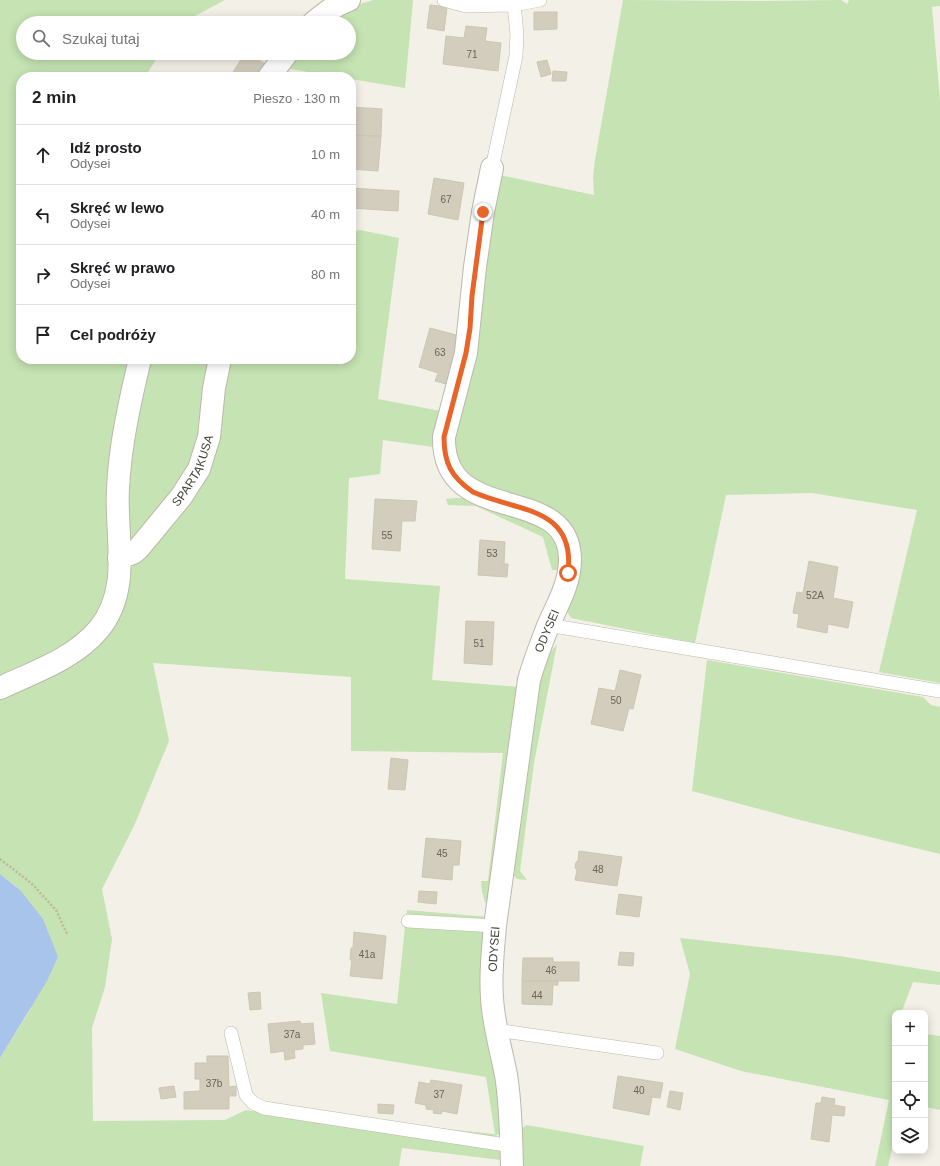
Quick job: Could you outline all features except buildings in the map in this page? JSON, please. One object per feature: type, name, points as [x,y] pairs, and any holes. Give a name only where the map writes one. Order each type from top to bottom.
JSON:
[{"type":"street","points":[[322,16],[342,2],[349,0]]},
{"type":"street","points":[[273,72],[282,60]]},
{"type":"street","name":"ODYSEI","points":[[492,168],[479,244],[466,353],[444,437],[446,460],[450,469],[463,485],[481,496],[527,509],[543,516],[560,529],[569,549],[570,560],[568,573],[559,602],[548,625],[529,680],[495,926],[492,958],[492,996],[496,1030],[506,1074],[510,1106],[512,1156]]},
{"type":"street","points":[[0,688],[51,664],[69,654],[84,643],[98,629],[108,615],[115,599],[120,577],[117,513],[118,481],[124,438],[139,364]]},
{"type":"street","name":"SPARTAKUSA","points":[[120,558],[138,549],[184,492],[199,469],[209,437],[214,388],[219,364]]},
{"type":"lane","points":[[444,0],[466,6],[514,5],[540,0]]},
{"type":"lane","points":[[492,168],[516,56],[517,34],[514,5]]},
{"type":"lane","points":[[548,625],[940,691]]},
{"type":"lane","points":[[408,921],[495,926]]},
{"type":"lane","points":[[496,1030],[657,1053]]},
{"type":"lane","points":[[231,1033],[246,1095],[253,1103],[264,1108],[512,1156]]},
{"type":"path","points":[[0,860],[31,883],[56,910],[67,934]]},
{"type":"green space","points":[[0,0],[225,0],[195,16],[16,16],[16,60],[156,60],[148,72],[16,72],[16,364],[135,364],[114,573],[95,628],[0,683]]},
{"type":"green space","points":[[373,0],[413,0],[405,88],[356,80],[356,72],[308,72],[285,68],[291,60],[356,60],[356,16],[334,16],[344,9]]},
{"type":"green space","points":[[623,0],[841,0],[847,4],[849,0],[940,0],[940,6],[932,7],[940,100],[940,683],[879,672],[917,510],[812,493],[726,495],[695,643],[571,618],[567,608],[575,545],[482,489],[452,457],[495,174],[594,195],[593,177],[595,160]]},
{"type":"green space","points":[[360,230],[399,238],[378,399],[446,412],[440,448],[383,440],[380,474],[349,478],[345,579],[440,586],[432,680],[521,687],[489,905],[485,902],[481,881],[488,881],[503,753],[351,751],[351,677],[153,663],[169,741],[134,826],[102,889],[112,939],[105,987],[92,1028],[93,1121],[225,1120],[246,1110],[497,1149],[503,1153],[501,1160],[402,1148],[399,1166],[0,1166],[0,1058],[31,1008],[20,890],[0,874],[0,693],[86,647],[136,560],[184,500],[224,364],[356,364],[356,231]]},
{"type":"green space","points":[[145,364],[215,364],[201,453],[139,540],[127,544],[121,511]]},
{"type":"green space","points":[[469,498],[524,514],[558,538],[562,567],[558,570],[552,570],[543,537],[476,506],[448,505],[446,499]]},
{"type":"green space","points":[[557,644],[534,763],[520,871],[527,880],[517,879],[509,871],[531,711],[544,660]]},
{"type":"green space","points":[[707,660],[923,697],[931,705],[940,707],[940,854],[800,820],[692,791]]},
{"type":"green space","points":[[407,910],[489,917],[489,921],[406,917]]},
{"type":"green space","points":[[405,927],[484,930],[502,1132],[494,1137],[436,1131],[436,1128],[495,1134],[486,1077],[330,1051],[321,993],[397,1004]]},
{"type":"green space","points":[[680,938],[839,956],[940,972],[940,985],[913,982],[902,1010],[892,1010],[892,1149],[888,1166],[875,1166],[889,1100],[741,1071],[675,1049],[690,974]]},
{"type":"green space","points":[[928,1034],[940,1036],[940,1110],[928,1108]]},
{"type":"green space","points":[[527,1125],[644,1146],[640,1166],[519,1166],[517,1129]]},
{"type":"water","points":[[0,874],[20,890],[43,919],[58,957],[47,981],[0,1058]]},
{"type":"route","points":[[483,212],[475,267],[470,328],[466,353],[444,437],[446,460],[456,478],[473,492],[481,496],[527,509],[543,516],[560,529],[569,549],[570,560],[568,573]]}]
